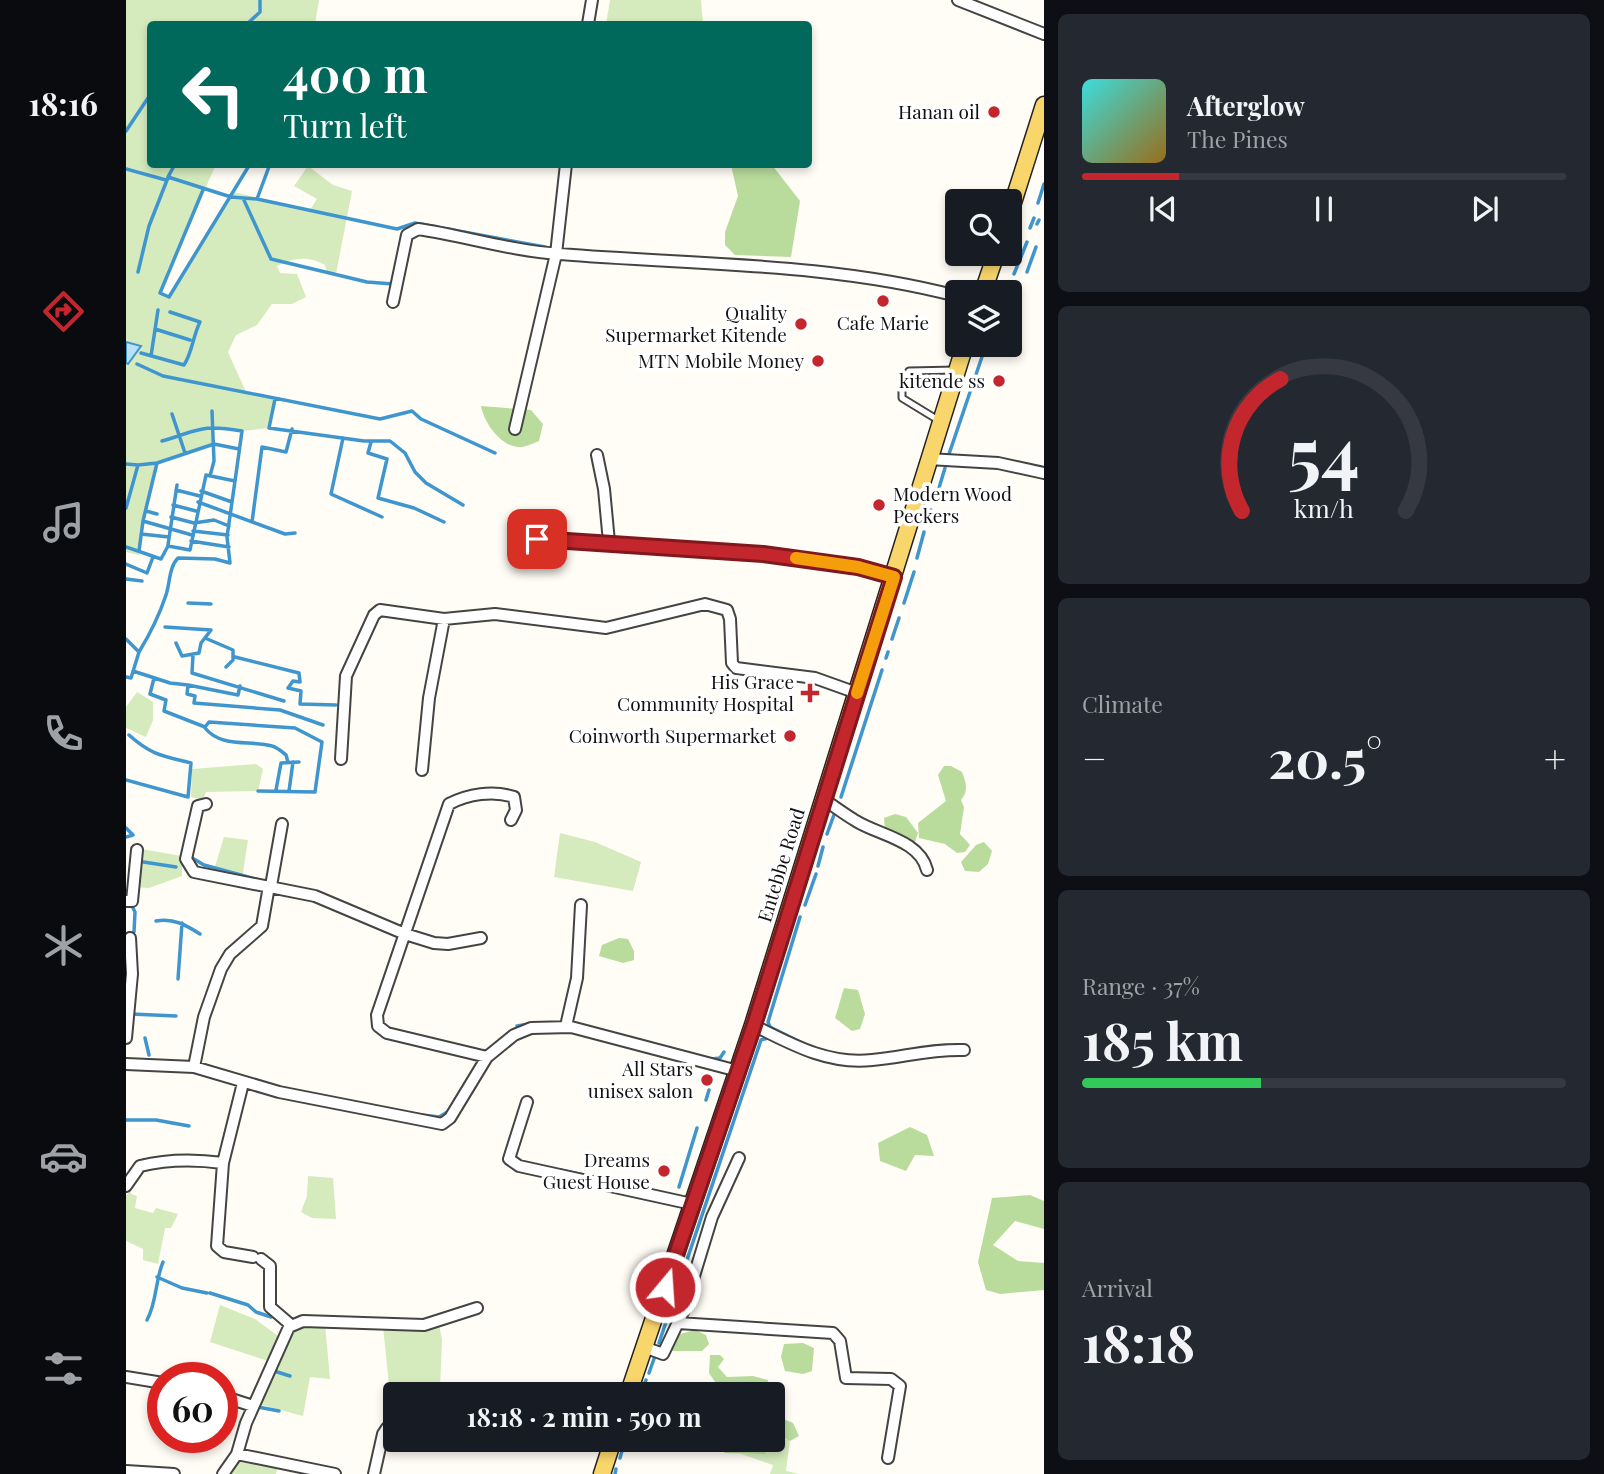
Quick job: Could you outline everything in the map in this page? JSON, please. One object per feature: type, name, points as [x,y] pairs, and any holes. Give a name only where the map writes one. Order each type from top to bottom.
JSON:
[{"type":"main road","points":[[1017,189],[1044,105]]},
{"type":"main road","name":"Entebbe Road","points":[[632,1382],[754,1025],[961,357]]},
{"type":"main road","points":[[602,1474],[609,1452]]},
{"type":"street","points":[[588,21],[592,0]]},
{"type":"street","points":[[958,0],[1044,34]]},
{"type":"street","points":[[515,429],[556,254],[566,168]]},
{"type":"street","points":[[393,302],[411,231],[457,235],[556,254],[783,267],[889,282],[945,294]]},
{"type":"street","points":[[597,455],[604,489],[609,542]]},
{"type":"street","points":[[928,459],[998,463],[1044,473]]},
{"type":"street","points":[[537,539],[609,542],[807,559],[894,577]]},
{"type":"street","points":[[341,759],[340,739],[346,676],[374,615],[380,610],[444,619],[495,614],[606,628],[653,619],[690,607],[719,606],[727,610],[730,619],[732,663],[736,668],[815,678],[857,692]]},
{"type":"street","points":[[422,770],[429,698],[444,619]]},
{"type":"street","points":[[487,1057],[387,1033],[378,1026],[377,1015],[449,804],[478,794],[506,794],[514,797],[516,810],[510,820]]},
{"type":"street","points":[[823,799],[854,820],[917,852],[927,870]]},
{"type":"street","points":[[206,804],[198,806],[189,837],[186,859],[194,872],[315,897],[405,934],[448,944],[481,938]]},
{"type":"street","points":[[194,1068],[204,1017],[221,968],[230,954],[262,926],[282,824]]},
{"type":"street","points":[[126,901],[132,901],[137,850]]},
{"type":"street","points":[[566,1026],[577,978],[580,905]]},
{"type":"street","points":[[126,1038],[132,974],[130,938]]},
{"type":"street","points":[[754,1025],[811,1054],[846,1060],[869,1061],[921,1050],[964,1050]]},
{"type":"street","points":[[126,1064],[194,1068],[243,1083],[442,1124],[450,1118],[487,1057],[514,1035],[531,1028],[566,1026],[738,1071]]},
{"type":"street","points":[[243,1083],[223,1163],[218,1249],[257,1258],[270,1266],[270,1307],[291,1325]]},
{"type":"street","points":[[527,1102],[509,1159],[519,1166],[692,1204]]},
{"type":"street","points":[[126,1186],[139,1166],[191,1158],[223,1163]]},
{"type":"street","points":[[643,1347],[663,1354],[678,1323],[712,1217],[739,1158]]},
{"type":"street","points":[[223,1474],[237,1454],[253,1406],[291,1325],[303,1321],[424,1325],[477,1308]]},
{"type":"street","points":[[678,1323],[833,1333],[840,1340],[846,1378],[891,1379],[900,1386],[888,1458]]},
{"type":"street","points":[[126,1377],[147,1380]]},
{"type":"street","points":[[238,1401],[253,1406]]},
{"type":"street","points":[[374,1474],[383,1434]]},
{"type":"street","points":[[237,1454],[335,1474]]},
{"type":"street","points":[[126,1471],[174,1474]]},
{"type":"lane","points":[[906,375],[909,371],[957,370]]},
{"type":"lane","points":[[902,391],[902,398],[940,422]]},
{"type":"green space","points":[[126,0],[319,0],[316,21],[147,21],[147,168],[215,168],[167,271],[161,293],[169,296],[234,192],[310,210],[317,199],[294,186],[307,168],[311,168],[333,185],[352,191],[336,274],[327,272],[325,265],[306,259],[277,266],[280,273],[297,274],[306,297],[292,304],[272,304],[257,325],[236,335],[228,352],[246,392],[275,398],[269,428],[242,431],[212,427],[214,444],[155,462],[139,555],[126,552],[126,364],[141,346],[126,342]]},
{"type":"green space","points":[[610,0],[701,0],[703,21],[606,21]]},
{"type":"green space","points":[[732,168],[774,168],[800,201],[791,257],[735,255],[725,245],[725,232],[738,196]]},
{"type":"green space","points":[[481,406],[531,410],[543,424],[539,441],[522,447],[508,444],[490,427]]},
{"type":"green space","points":[[137,692],[153,702],[153,720],[146,737],[126,728],[126,707]]},
{"type":"green space","points":[[256,764],[263,769],[258,791],[206,792],[203,800],[191,797],[192,769]]},
{"type":"green space","points":[[944,766],[951,766],[962,772],[966,783],[961,800],[964,807],[960,834],[970,845],[965,852],[957,853],[945,844],[919,838],[918,823],[946,801],[938,775]]},
{"type":"green space","points":[[895,814],[906,817],[918,833],[915,842],[907,843],[885,831],[884,818]]},
{"type":"green space","points":[[560,833],[595,842],[641,862],[633,891],[554,877]]},
{"type":"green space","points":[[224,837],[248,840],[242,879],[213,873]]},
{"type":"green space","points":[[984,842],[992,851],[988,864],[979,872],[965,871],[961,862],[976,845]]},
{"type":"green space","points":[[141,849],[182,856],[182,876],[149,888],[135,887]]},
{"type":"green space","points":[[619,938],[628,939],[634,951],[634,960],[623,963],[599,956],[602,945]]},
{"type":"green space","points":[[844,988],[858,990],[865,1014],[860,1029],[852,1031],[835,1018]]},
{"type":"green space","points":[[910,1127],[927,1135],[934,1156],[915,1155],[906,1171],[880,1161],[878,1143]]},
{"type":"green space","points":[[308,1176],[333,1178],[336,1219],[312,1218],[301,1212],[307,1196]]},
{"type":"green space","points":[[131,1191],[131,1194],[137,1196],[135,1208],[153,1213],[156,1208],[178,1214],[171,1228],[165,1228],[158,1264],[143,1260],[143,1249],[126,1241],[126,1195]]},
{"type":"green space","points":[[1030,1195],[1044,1201],[1044,1229],[1015,1221],[993,1245],[1018,1261],[1044,1263],[1044,1290],[1000,1294],[986,1290],[978,1262],[992,1198]]},
{"type":"green space","points":[[220,1305],[255,1319],[278,1336],[268,1361],[210,1342]]},
{"type":"green space","points":[[325,1324],[330,1379],[310,1377],[303,1416],[258,1404],[293,1328]]},
{"type":"green space","points":[[439,1324],[442,1340],[440,1382],[389,1382],[383,1326]]},
{"type":"green space","points":[[695,1330],[706,1335],[709,1344],[702,1351],[672,1351],[669,1345],[680,1334]]},
{"type":"green space","points":[[803,1343],[814,1348],[812,1371],[803,1374],[785,1371],[781,1357],[784,1344]]},
{"type":"green space","points":[[710,1355],[720,1355],[724,1359],[718,1367],[727,1377],[753,1376],[768,1382],[715,1382],[709,1373]]},
{"type":"green space","points":[[785,1420],[793,1423],[799,1436],[790,1441],[785,1438]]},
{"type":"green space","points":[[785,1438],[790,1441],[786,1471],[799,1474],[770,1474],[773,1465],[741,1454],[785,1452]]},
{"type":"green space","points":[[724,1452],[765,1452],[765,1454]]},
{"type":"green space","points":[[248,1460],[278,1464],[276,1474],[229,1474],[238,1462]]},
{"type":"water","points":[[126,342],[141,346],[128,364],[126,363]]},
{"type":"waterway","points":[[250,21],[260,12],[260,0]]},
{"type":"waterway","points":[[126,131],[147,100]]},
{"type":"waterway","points":[[173,168],[168,177],[231,197],[257,199],[397,229],[415,223],[545,247]]},
{"type":"waterway","points":[[203,190],[160,293],[169,297],[248,168]]},
{"type":"waterway","points":[[257,199],[269,168]]},
{"type":"waterway","points":[[126,169],[166,180]]},
{"type":"waterway","points":[[138,272],[149,226],[169,175]]},
{"type":"waterway","points":[[1038,203],[1044,184]]},
{"type":"waterway","points":[[243,198],[271,259],[367,282],[393,284]]},
{"type":"waterway","points":[[1030,228],[1034,218]]},
{"type":"waterway","points":[[1037,224],[1039,220]]},
{"type":"waterway","points":[[1014,274],[1027,242]]},
{"type":"waterway","points":[[1027,272],[1036,247]]},
{"type":"waterway","points":[[151,356],[158,310]]},
{"type":"waterway","points":[[141,353],[184,365],[200,322],[170,312]]},
{"type":"waterway","points":[[155,329],[190,340]]},
{"type":"waterway","points":[[948,457],[982,357]]},
{"type":"waterway","points":[[137,364],[163,376],[380,419],[412,411],[421,419],[495,453]]},
{"type":"waterway","points":[[275,399],[269,428],[364,441],[390,441],[405,453],[415,472],[426,483],[463,505]]},
{"type":"waterway","points":[[210,476],[214,461],[212,411]]},
{"type":"waterway","points":[[172,414],[185,453]]},
{"type":"waterway","points":[[162,441],[208,428],[242,431],[235,481]]},
{"type":"waterway","points":[[252,522],[262,447],[286,452],[292,429]]},
{"type":"waterway","points":[[343,438],[331,494],[382,517]]},
{"type":"waterway","points":[[371,442],[368,453],[387,459],[378,498],[414,508],[444,522]]},
{"type":"waterway","points":[[157,463],[214,444],[239,449]]},
{"type":"waterway","points":[[138,465],[157,463],[139,551]]},
{"type":"waterway","points":[[126,464],[138,465],[126,508]]},
{"type":"waterway","points":[[935,501],[945,468]]},
{"type":"waterway","points":[[126,547],[161,559],[168,546],[190,550],[206,475],[235,481],[227,537],[230,563],[215,559],[178,558],[171,570],[167,590],[151,632],[139,652]]},
{"type":"waterway","points":[[168,545],[177,485]]},
{"type":"waterway","points":[[176,490],[200,496]]},
{"type":"waterway","points":[[201,491],[232,502]]},
{"type":"waterway","points":[[198,502],[285,534],[295,533]]},
{"type":"waterway","points":[[173,505],[196,511]]},
{"type":"waterway","points":[[929,520],[931,510]]},
{"type":"waterway","points":[[146,511],[157,514]]},
{"type":"waterway","points":[[171,517],[194,523],[214,520],[229,526]]},
{"type":"waterway","points":[[143,521],[192,535]]},
{"type":"waterway","points":[[193,531],[228,535]]},
{"type":"waterway","points":[[917,558],[924,532]]},
{"type":"waterway","points":[[141,534],[169,537]]},
{"type":"waterway","points":[[191,541],[229,547]]},
{"type":"waterway","points":[[126,564],[147,573],[153,557]]},
{"type":"waterway","points":[[904,603],[914,572]]},
{"type":"waterway","points":[[126,579],[142,581]]},
{"type":"waterway","points":[[188,603],[211,604]]},
{"type":"waterway","points":[[892,639],[899,618]]},
{"type":"waterway","points":[[165,627],[211,630],[201,643],[199,653],[182,656],[176,643]]},
{"type":"waterway","points":[[205,638],[233,650],[233,660],[226,667]]},
{"type":"waterway","points":[[126,639],[139,652],[131,678],[126,677]]},
{"type":"waterway","points":[[886,658],[888,652]]},
{"type":"waterway","points":[[193,655],[192,673],[284,701]]},
{"type":"waterway","points":[[235,657],[299,673],[300,682],[293,681],[288,688],[301,691],[300,704],[336,705]]},
{"type":"waterway","points":[[841,797],[882,670]]},
{"type":"waterway","points":[[133,671],[170,683],[188,685],[187,694],[195,696],[194,703],[280,710],[323,725]]},
{"type":"waterway","points":[[154,678],[150,694],[166,700],[164,711],[205,727],[209,722],[295,728],[322,742],[315,792],[258,791]]},
{"type":"waterway","points":[[188,685],[238,695],[240,686]]},
{"type":"waterway","points":[[205,728],[227,741],[274,747],[286,755],[288,762]]},
{"type":"waterway","points":[[126,780],[188,797],[191,763],[151,751],[129,735]]},
{"type":"waterway","points":[[289,791],[293,762]]},
{"type":"waterway","points":[[276,790],[281,763],[299,762]]},
{"type":"waterway","points":[[827,834],[835,812]]},
{"type":"waterway","points":[[126,828],[133,835],[126,837]]},
{"type":"waterway","points":[[818,866],[823,847]]},
{"type":"waterway","points":[[189,856],[204,865],[259,880]]},
{"type":"waterway","points":[[137,861],[176,867]]},
{"type":"waterway","points":[[805,905],[816,874]]},
{"type":"waterway","points":[[126,934],[134,932],[135,912],[132,906]]},
{"type":"waterway","points":[[800,917],[768,1022],[770,1027],[806,1045]]},
{"type":"waterway","points":[[156,921],[180,923],[200,934]]},
{"type":"waterway","points":[[178,979],[182,923]]},
{"type":"waterway","points":[[131,1014],[176,1016]]},
{"type":"waterway","points":[[517,1026],[529,1024]]},
{"type":"waterway","points":[[145,1038],[149,1055]]},
{"type":"waterway","points":[[659,1343],[761,1040],[768,1038]]},
{"type":"waterway","points":[[712,1059],[720,1058],[724,1052]]},
{"type":"waterway","points":[[706,1100],[709,1090]]},
{"type":"waterway","points":[[422,1115],[439,1117],[449,1111]]},
{"type":"waterway","points":[[126,1120],[156,1120],[189,1126]]},
{"type":"waterway","points":[[679,1187],[697,1128]]},
{"type":"waterway","points":[[560,1170],[609,1180]]},
{"type":"waterway","points":[[147,1320],[163,1262]]},
{"type":"waterway","points":[[157,1277],[182,1288],[207,1293]]},
{"type":"waterway","points":[[210,1293],[248,1305],[256,1312],[271,1317]]},
{"type":"waterway","points":[[649,1373],[655,1356]]},
{"type":"waterway","points":[[275,1368],[274,1371],[290,1376]]},
{"type":"waterway","points":[[258,1407],[279,1411]]},
{"type":"waterway","points":[[620,1458],[622,1452]]},
{"type":"waterway","points":[[615,1474],[616,1469]]},
{"type":"slow traffic","points":[[796,558],[858,567],[894,577],[857,693]]},
{"type":"place","name":"Hanan oil","points":[[994,112]]},
{"type":"place","name":"Cafe Marie","points":[[883,301]]},
{"type":"place","name":"Quality Supermarket Kitende","points":[[801,324]]},
{"type":"place","name":"MTN Mobile Money","points":[[818,361]]},
{"type":"place","name":"kitende ss","points":[[999,381]]},
{"type":"place","name":"Modern Wood Peckers","points":[[879,505]]},
{"type":"place","name":"His Grace Community Hospital","points":[[810,693]]},
{"type":"place","name":"Coinworth Supermarket","points":[[790,736]]},
{"type":"place","name":"All Stars unisex salon","points":[[707,1080]]},
{"type":"place","name":"Dreams Guest House","points":[[664,1171]]},
{"type":"route","points":[[537,539],[763,554],[858,567],[894,577],[754,1025],[665,1287]]}]
